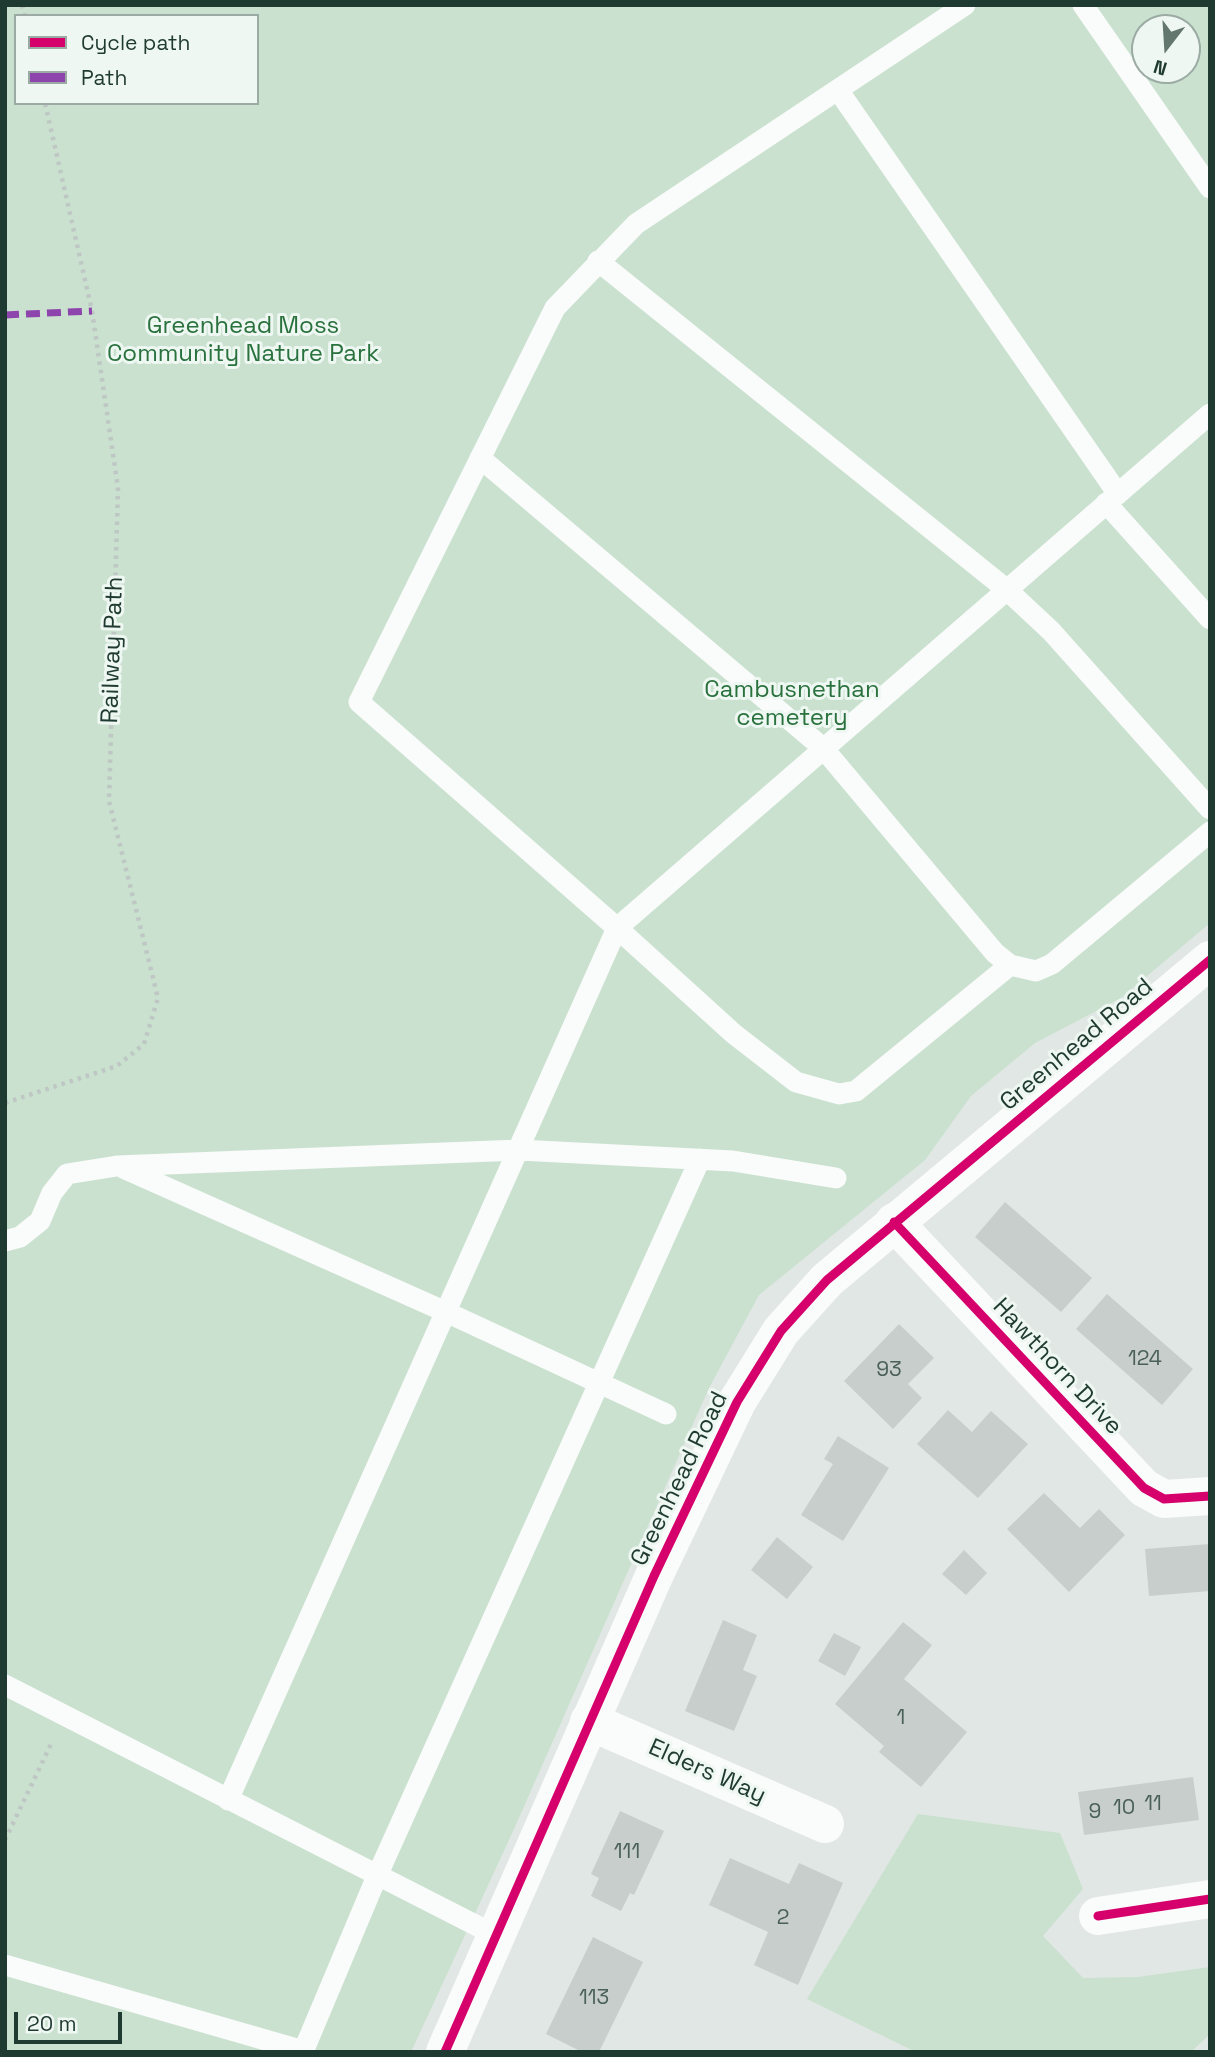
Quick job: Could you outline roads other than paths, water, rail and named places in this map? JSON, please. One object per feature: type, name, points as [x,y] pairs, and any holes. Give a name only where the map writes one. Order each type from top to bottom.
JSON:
[{"type":"street","name":"Greenhead Road","points":[[444,2052],[654,1576],[737,1402],[781,1331],[827,1280],[894,1222],[1210,960]]},
{"type":"street","name":"Hawthorn Drive","points":[[894,1222],[1144,1488],[1164,1499],[1210,1496]]},
{"type":"street","name":"Elders Way","points":[[589,1721],[825,1824]]},
{"type":"street","points":[[1098,1916],[1210,1899]]},
{"type":"lane","points":[[965,5],[636,224],[555,308],[359,702],[734,1034],[796,1082],[839,1094],[856,1091],[1010,965]]},
{"type":"lane","points":[[1083,5],[1210,188]]},
{"type":"lane","points":[[838,90],[1112,498],[1210,619]]},
{"type":"lane","points":[[598,261],[1006,589],[1051,631],[1210,809]]},
{"type":"lane","points":[[228,1800],[617,928],[1210,414]]},
{"type":"lane","points":[[480,458],[823,748],[995,953],[1010,965],[1035,971],[1052,964],[1210,832]]},
{"type":"lane","points":[[5,1241],[20,1237],[40,1221],[52,1193],[67,1174],[117,1166],[519,1150],[733,1161],[835,1178]]},
{"type":"lane","points":[[5,1965],[304,2051],[377,1876],[700,1159]]},
{"type":"lane","points":[[117,1166],[446,1312],[666,1414]]},
{"type":"lane","points":[[5,1685],[495,1935]]},
{"type":"park label","name":"Greenhead Moss Community Nature Park","points":[[243,340]]},
{"type":"park label","name":"Cambusnethan cemetery","points":[[792,704]]}]
